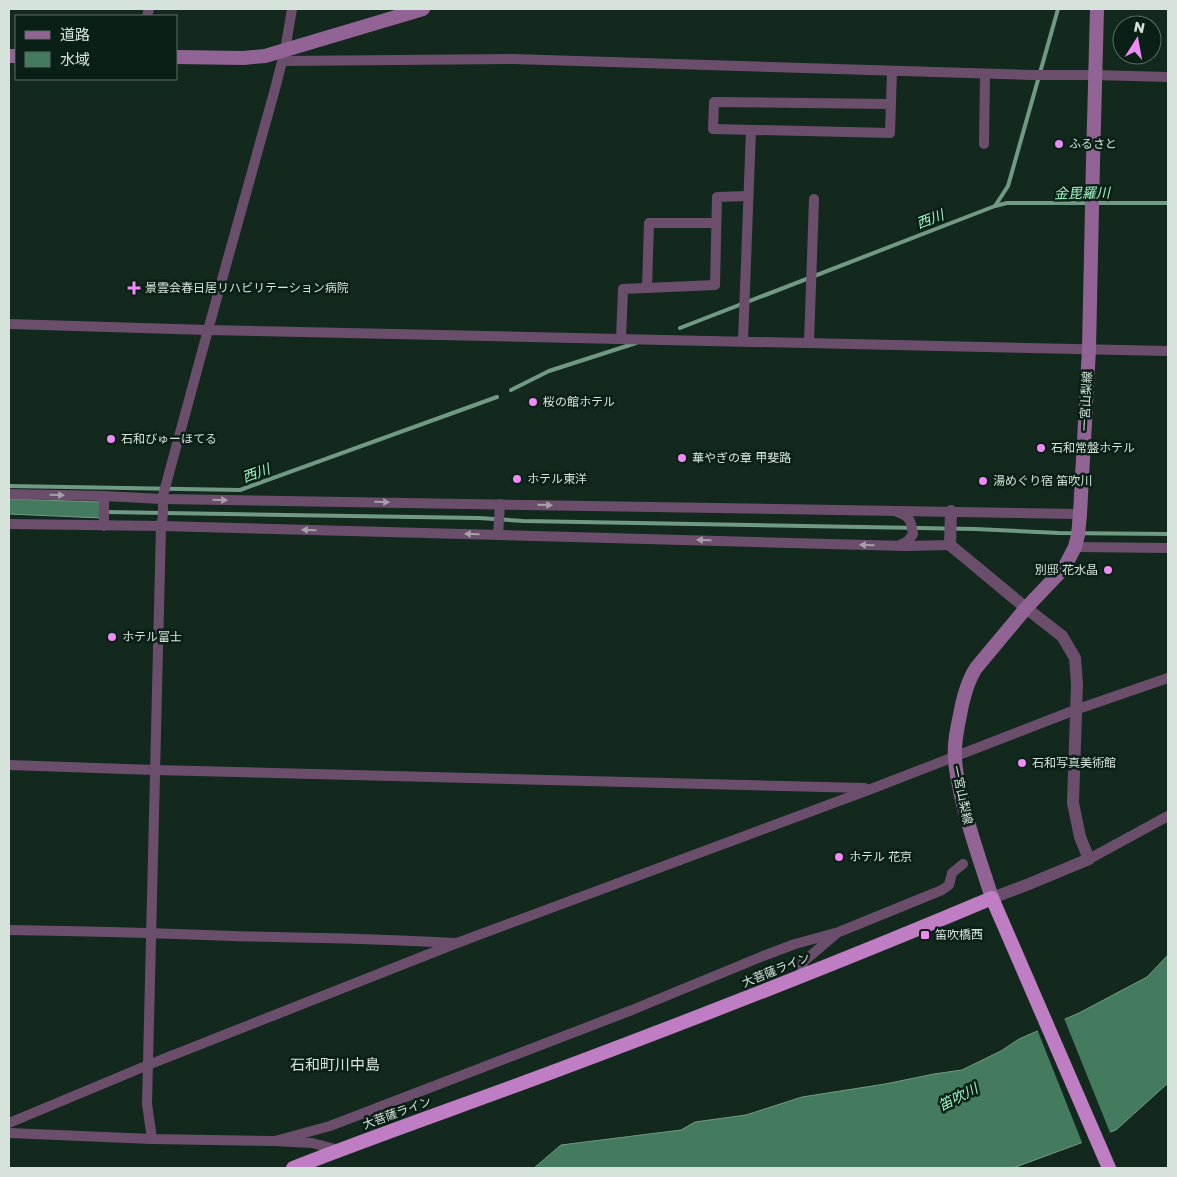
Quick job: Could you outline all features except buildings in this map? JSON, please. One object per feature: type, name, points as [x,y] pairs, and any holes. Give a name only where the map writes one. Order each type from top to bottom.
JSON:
[{"type":"highway","points":[[992,898],[1109,1168]]},
{"type":"highway","name":"大菩薩ライン","points":[[293,1168],[692,1019],[992,898]]},
{"type":"main road","points":[[178,57],[243,58],[284,56],[423,9]]},
{"type":"main road","name":"一宮山梨線","points":[[992,898],[966,818],[954,756],[961,708],[970,677],[1026,608],[1064,568],[1079,530],[1089,349],[1097,9]]},
{"type":"street","points":[[152,1139],[147,1104],[163,498],[284,56],[292,9]]},
{"type":"street","points":[[284,56],[513,59],[1047,76],[1168,77]]},
{"type":"street","points":[[891,104],[714,102],[714,129],[890,133],[891,104],[892,71]]},
{"type":"street","points":[[984,144],[985,74]]},
{"type":"street","points":[[743,341],[751,130]]},
{"type":"street","points":[[621,339],[623,289],[714,285],[716,197],[748,196]]},
{"type":"street","points":[[809,343],[814,199]]},
{"type":"street","points":[[648,288],[649,223],[716,223]]},
{"type":"street","points":[[9,324],[1168,351]]},
{"type":"street","points":[[9,494],[104,498],[894,511],[1079,530],[1168,548]]},
{"type":"street","points":[[104,498],[104,522]]},
{"type":"street","points":[[498,535],[500,504]]},
{"type":"street","points":[[894,511],[906,515],[912,523],[913,534],[908,541],[898,545]]},
{"type":"street","points":[[950,540],[951,516]]},
{"type":"street","points":[[9,524],[162,523],[498,535],[898,545],[950,540],[1026,608],[1062,636],[1075,658],[1077,684],[1074,803],[1080,838],[1088,859]]},
{"type":"street","points":[[9,1122],[457,943],[871,789],[1075,710],[1168,678]]},
{"type":"street","points":[[9,765],[871,789]]},
{"type":"street","points":[[992,898],[1088,859],[1168,816]]},
{"type":"street","points":[[275,1141],[330,1126],[632,1010],[763,956],[795,944],[839,932],[942,890],[949,885],[952,873],[963,864]]},
{"type":"street","points":[[9,930],[400,939],[457,943]]},
{"type":"street","points":[[802,975],[803,962],[839,932]]},
{"type":"street","points":[[9,1133],[152,1139],[275,1141],[312,1143],[339,1150]]},
{"type":"water","points":[[9,499],[101,502],[101,518],[9,514]]},
{"type":"water","name":"笛吹川","points":[[1168,955],[1168,1083],[1116,1130],[1013,1168],[534,1168],[561,1145],[681,1130],[695,1122],[746,1115],[802,1097],[962,1070],[1001,1051],[1019,1039],[1079,1013],[1147,977]]},
{"type":"pier","points":[[1064,1018],[1111,1135],[1083,1145],[1037,1029]]},
{"type":"waterway","name":"西川","points":[[995,206],[1008,186],[1058,9]]},
{"type":"waterway","name":"西川","points":[[680,328],[995,206],[1007,203],[1168,203]]},
{"type":"waterway","name":"西川","points":[[511,390],[549,371],[636,343]]},
{"type":"waterway","name":"西川","points":[[9,486],[240,490],[497,397]]},
{"type":"waterway","points":[[106,512],[479,518],[523,521],[1168,534]]},
{"type":"place","name":"ふるさと","points":[[1059,144]]},
{"type":"place","name":"景雲会春日居リハビリテーション病院","points":[[134,288]]},
{"type":"place","name":"桜の館ホテル","points":[[533,402]]},
{"type":"place","name":"石和びゅーほてる","points":[[111,439]]},
{"type":"place","name":"石和常盤ホテル","points":[[1041,448]]},
{"type":"place","name":"華やぎの章 甲斐路","points":[[682,458]]},
{"type":"place","name":"ホテル東洋","points":[[517,479]]},
{"type":"place","name":"湯めぐり宿 笛吹川","points":[[983,481]]},
{"type":"place","name":"別邸 花水晶","points":[[1108,570]]},
{"type":"place","name":"ホテル富士","points":[[112,637]]},
{"type":"place","name":"石和写真美術館","points":[[1022,763]]},
{"type":"place","name":"ホテル 花京","points":[[839,857]]},
{"type":"place","name":"笛吹橋西","points":[[925,935]]},
{"type":"district","name":"石和町川中島","points":[[335,1065]]},
{"type":"water label","name":"金毘羅川","points":[[1082,193]]}]
